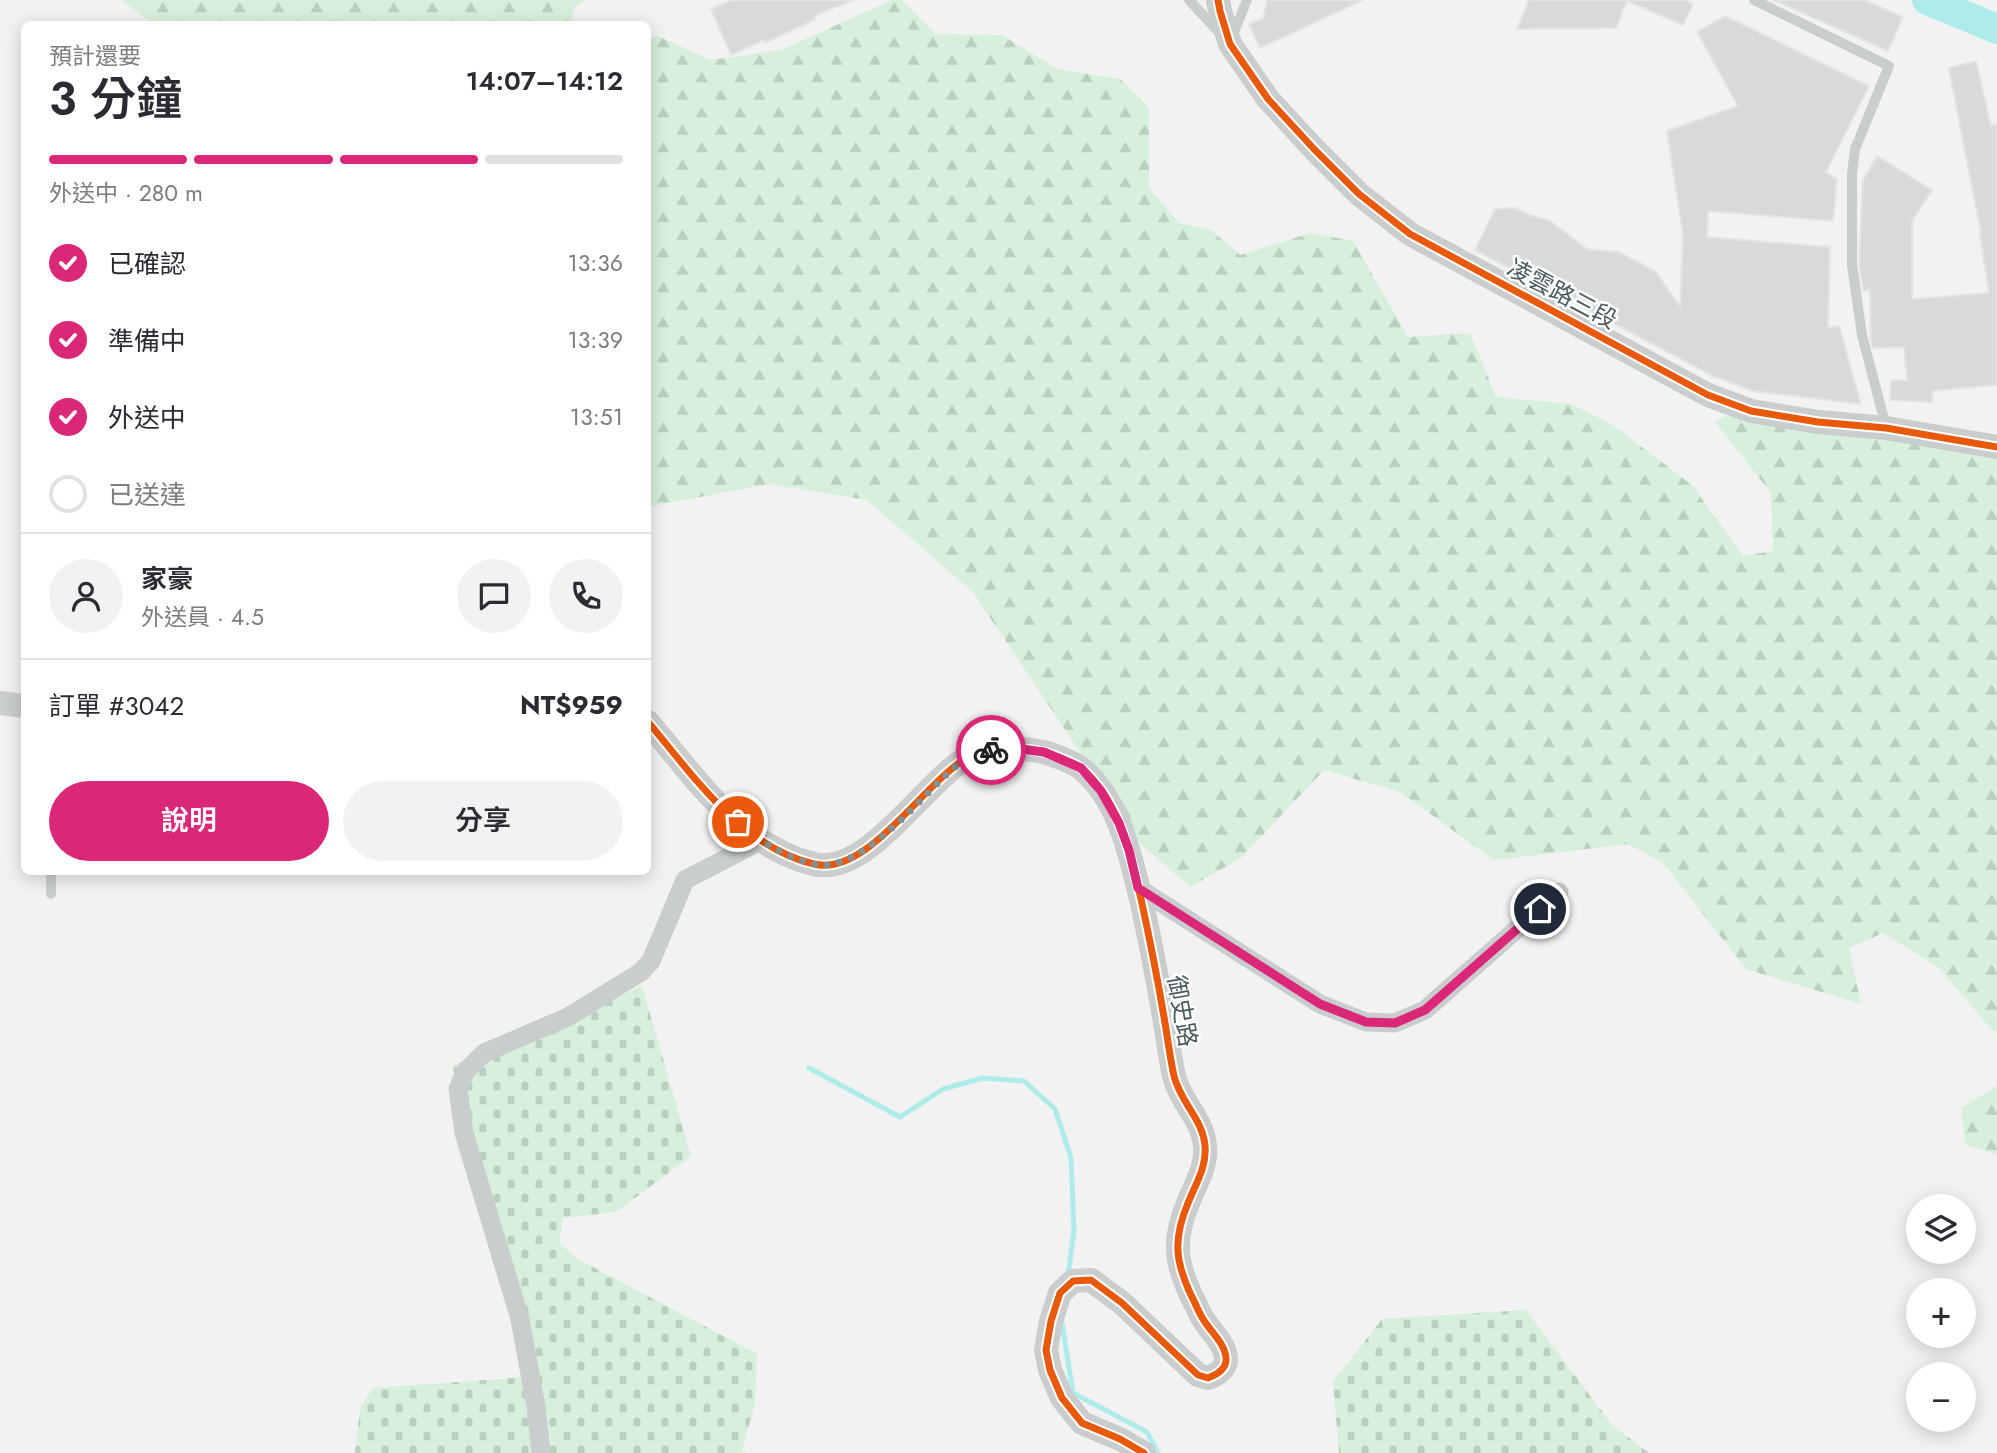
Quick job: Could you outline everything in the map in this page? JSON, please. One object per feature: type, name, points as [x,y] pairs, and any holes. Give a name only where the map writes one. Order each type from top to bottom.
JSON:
[{"type":"street","name":"凌雲路三段","points":[[1218,0],[1230,44],[1268,99],[1359,194],[1410,234],[1707,394],[1751,411],[1818,422],[1886,428],[1997,447]]},
{"type":"street","points":[[0,703],[21,706]]},
{"type":"street","name":"御史路","points":[[651,726],[684,767],[725,811],[762,840],[786,854],[814,864],[841,862],[864,850],[897,824],[961,761],[981,751],[1013,748],[1044,752],[1081,768],[1101,791],[1123,832],[1129,850],[1152,946],[1177,1089],[1202,1129],[1206,1148],[1204,1165],[1179,1228],[1177,1251],[1182,1276],[1203,1321],[1219,1341],[1227,1359],[1224,1368],[1217,1375],[1208,1378],[1198,1375],[1122,1303],[1091,1280],[1067,1287],[1051,1321],[1046,1350],[1050,1370],[1062,1398],[1082,1423],[1120,1439],[1144,1453]]},
{"type":"street","points":[[541,1453],[536,1407],[520,1319],[464,1133],[458,1088],[465,1072],[484,1053],[568,1017],[641,972],[651,961],[685,880],[762,840]]},
{"type":"street","points":[[1138,888],[1320,1004],[1366,1022],[1395,1023],[1425,1010],[1559,892]]},
{"type":"lane","points":[[1189,0],[1230,44],[1247,0]]},
{"type":"lane","points":[[1755,0],[1889,66],[1855,149],[1852,174],[1852,265],[1862,335],[1886,428]]},
{"type":"lane","points":[[51,875],[51,894]]},
{"type":"green space","points":[[121,0],[586,0],[574,8],[572,21],[151,21]]},
{"type":"green space","points":[[892,0],[902,0],[936,34],[1002,35],[1057,69],[1120,79],[1149,108],[1149,188],[1179,223],[1211,230],[1240,255],[1311,233],[1353,241],[1408,337],[1470,333],[1496,397],[1571,404],[1611,424],[1692,485],[1743,556],[1773,551],[1771,493],[1715,422],[1744,407],[1997,455],[1997,1032],[1992,1030],[1938,967],[1883,933],[1849,948],[1861,1004],[1746,969],[1663,863],[1628,844],[1494,860],[1400,792],[1324,770],[1241,858],[1190,887],[1142,845],[973,592],[867,500],[768,484],[651,506],[651,38],[658,36],[711,60],[781,50]]},
{"type":"green space","points":[[642,986],[691,1156],[616,1212],[563,1218],[559,1243],[578,1259],[757,1354],[755,1403],[742,1451],[747,1453],[355,1453],[360,1408],[373,1388],[526,1377],[459,1116],[453,1065]]},
{"type":"green space","points":[[1997,1086],[1997,1155],[1965,1144],[1961,1108]]},
{"type":"green space","points":[[1526,1310],[1612,1425],[1649,1453],[1339,1453],[1333,1382],[1382,1319]]},
{"type":"building","points":[[732,0],[853,0],[814,16],[816,19],[765,43],[764,40],[731,55],[711,9]]},
{"type":"building","points":[[1267,0],[1363,0],[1260,48],[1249,24],[1263,18]]},
{"type":"building","points":[[1529,0],[1685,0],[1693,4],[1683,25],[1627,1],[1616,28],[1517,29]]},
{"type":"building","points":[[1773,0],[1864,0],[1903,17],[1888,51]]},
{"type":"building","points":[[1725,16],[1869,86],[1826,172],[1837,179],[1833,221],[1708,211],[1707,237],[1830,247],[1828,328],[1839,326],[1861,404],[1753,391],[1713,376],[1475,250],[1495,209],[1516,208],[1550,221],[1587,249],[1619,252],[1655,271],[1680,306],[1683,235],[1667,131],[1738,106],[1697,32]]},
{"type":"building","points":[[1976,61],[1991,126],[1997,124],[1997,385],[1933,391],[1932,402],[1890,400],[1891,380],[1907,381],[1904,347],[1873,348],[1871,340],[1870,290],[1863,290],[1859,264],[1863,180],[1877,156],[1932,190],[1912,221],[1912,299],[1989,293],[1981,234],[1949,68]]},
{"type":"waterway","points":[[1927,0],[1997,29]]},
{"type":"waterway","points":[[809,1068],[900,1117],[943,1089],[982,1078],[1024,1081],[1055,1109],[1071,1158],[1074,1231],[1068,1275]]},
{"type":"waterway","points":[[1062,1323],[1073,1393],[1147,1432],[1158,1453]]},
{"type":"cycle path","points":[[1218,0],[1230,44],[1268,99],[1359,194],[1410,234],[1708,395],[1751,411],[1818,422],[1886,428],[1997,447]]},
{"type":"cycle path","points":[[651,726],[701,786],[741,826],[788,855],[814,864],[835,864],[857,855],[899,820],[940,779],[960,763],[985,750],[1028,749],[1058,757],[1082,769],[1105,796],[1121,829],[1137,882],[1174,1076],[1203,1136],[1204,1161],[1183,1216],[1178,1239],[1179,1260],[1201,1316],[1223,1348],[1226,1362],[1220,1371],[1211,1377],[1198,1375],[1122,1303],[1091,1280],[1073,1281],[1060,1293],[1046,1350],[1050,1370],[1062,1398],[1082,1423],[1120,1439],[1144,1453]]},
{"type":"way so far","points":[[738,822],[786,854],[814,864],[841,862],[864,850],[897,824],[961,761],[981,751],[991,750]]},
{"type":"route","points":[[991,750],[1013,748],[1044,752],[1081,768],[1101,791],[1119,823],[1138,888],[1320,1004],[1366,1022],[1395,1023],[1425,1010],[1540,909]]}]
